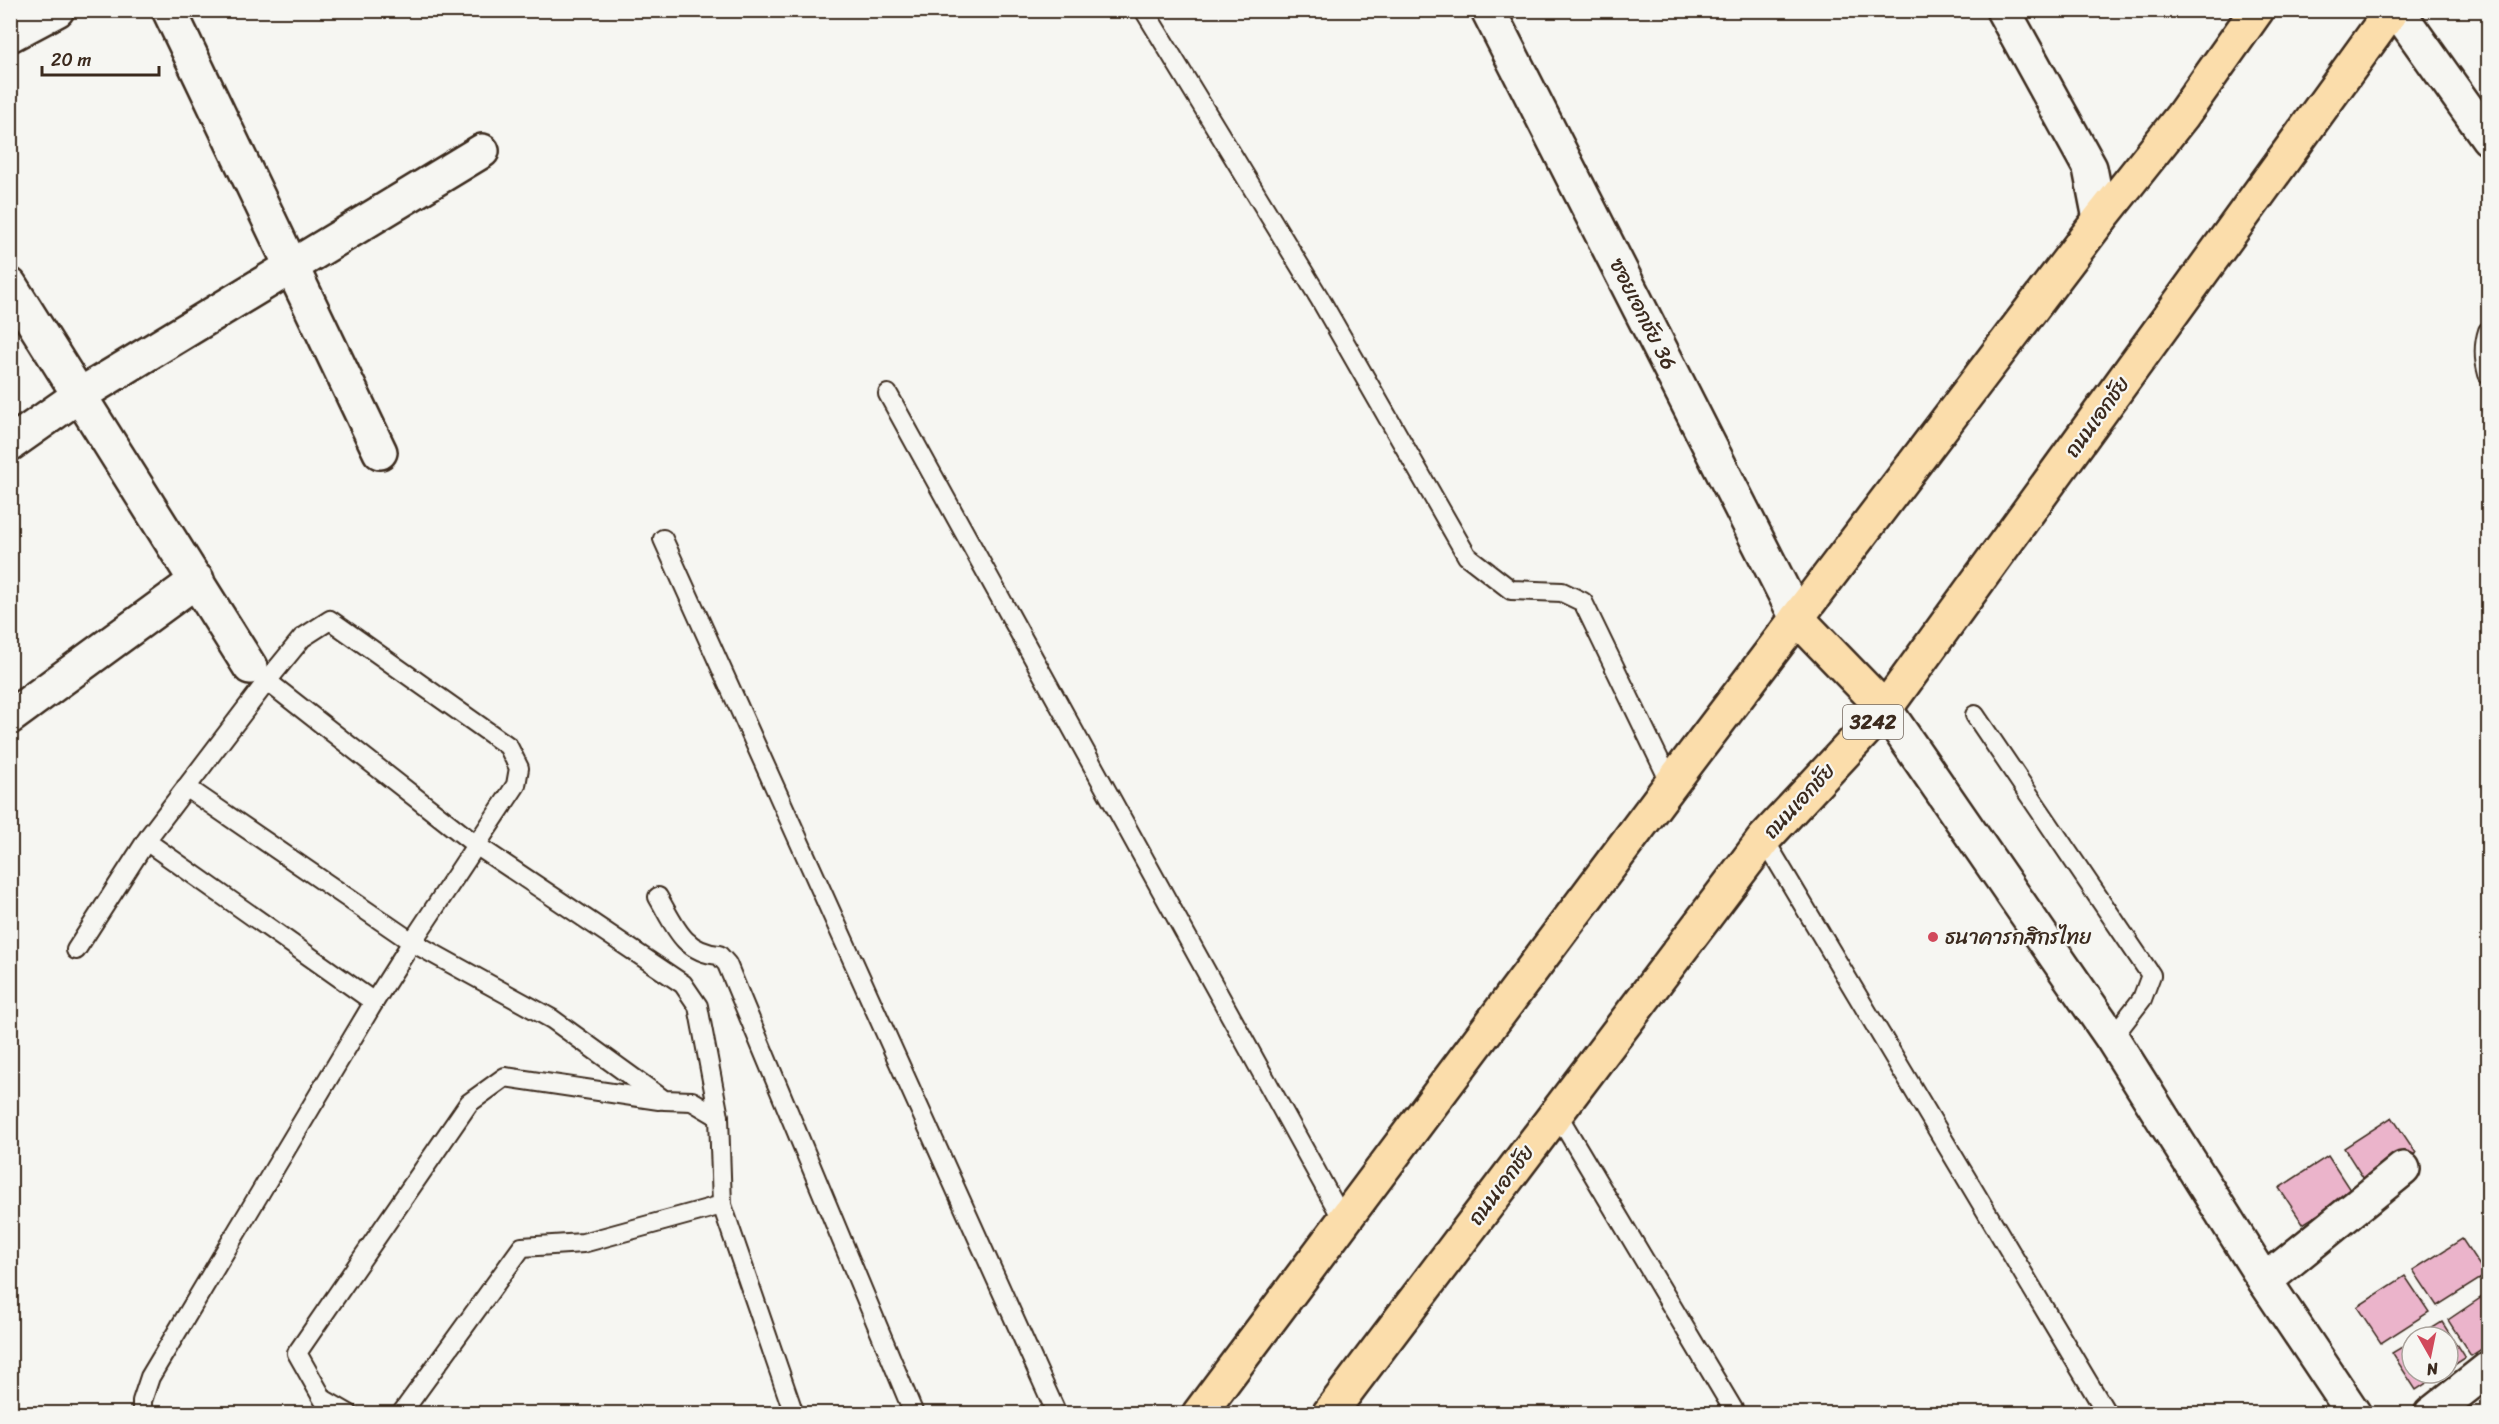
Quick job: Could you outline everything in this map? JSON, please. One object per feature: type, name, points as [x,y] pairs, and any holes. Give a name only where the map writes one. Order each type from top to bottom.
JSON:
[{"type":"main road","points":[[1199,1413],[1671,784],[2100,219],[2182,116],[2257,10]]},
{"type":"main road","name":"ถนนเอกชัย","points":[[1331,1412],[1764,839],[1885,709],[2392,10]]},
{"type":"main road","points":[[1797,618],[1885,709]]},
{"type":"street","points":[[10,35],[57,10]]},
{"type":"street","points":[[169,10],[380,452]]},
{"type":"street","name":"ซอยเอกชัย 36","points":[[1488,10],[1797,618]]},
{"type":"street","points":[[2003,10],[2090,168],[2100,219]]},
{"type":"street","points":[[2397,10],[2488,138]]},
{"type":"street","points":[[10,444],[78,396],[482,152]]},
{"type":"street","points":[[10,285],[78,396],[259,674]]},
{"type":"street","points":[[10,717],[197,580]]},
{"type":"street","points":[[1885,709],[2112,1038],[2265,1281],[2354,1413]]},
{"type":"street","points":[[2265,1281],[2403,1169]]},
{"type":"street","points":[[2431,1413],[2488,1369]]},
{"type":"lane","points":[[1144,10],[1320,299],[1467,556],[1511,590],[1562,592],[1583,602],[1671,784]]},
{"type":"lane","points":[[2488,331],[2485,340],[2484,362],[2488,374]]},
{"type":"lane","points":[[888,393],[1343,1220]]},
{"type":"lane","points":[[663,539],[1057,1413]]},
{"type":"lane","points":[[76,950],[146,841],[186,788],[259,674],[302,638],[330,620],[508,746],[519,768],[516,785],[374,1002],[150,1377],[142,1401],[142,1413]]},
{"type":"lane","points":[[259,674],[476,845],[683,984],[698,1006],[719,1117],[722,1205],[794,1413]]},
{"type":"lane","points":[[1975,715],[2151,975],[2142,999],[2112,1038]]},
{"type":"lane","points":[[186,788],[412,942],[552,1019],[664,1100]]},
{"type":"lane","points":[[1764,839],[2107,1413]]},
{"type":"lane","points":[[146,841],[374,1002]]},
{"type":"lane","points":[[658,897],[681,937],[694,949],[719,956],[727,964],[914,1413]]},
{"type":"lane","points":[[349,1413],[323,1399],[297,1353],[469,1103],[505,1077],[664,1100],[692,1101],[719,1117]]},
{"type":"lane","points":[[1556,1112],[1736,1413]]},
{"type":"lane","points":[[401,1413],[522,1247],[583,1243],[722,1205]]},
{"type":"building","points":[[2392,1117],[2416,1153],[2367,1184],[2344,1148]]},
{"type":"building","points":[[2328,1156],[2352,1193],[2303,1224],[2279,1188]]},
{"type":"building","points":[[2462,1239],[2486,1275],[2437,1306],[2413,1270]]},
{"type":"building","points":[[2405,1276],[2429,1312],[2409,1325],[2400,1325],[2400,1331],[2381,1343],[2357,1307]]},
{"type":"building","points":[[2488,1293],[2488,1345],[2471,1356],[2460,1339],[2460,1325],[2451,1325],[2448,1320]]},
{"type":"building","points":[[2400,1348],[2400,1365],[2392,1353]]},
{"type":"building","points":[[2460,1350],[2465,1358],[2460,1361]]},
{"type":"building","points":[[2413,1385],[2424,1385],[2416,1390]]},
{"type":"place","name":"ธนาคารกสิกรไทย","points":[[1933,937]]}]
